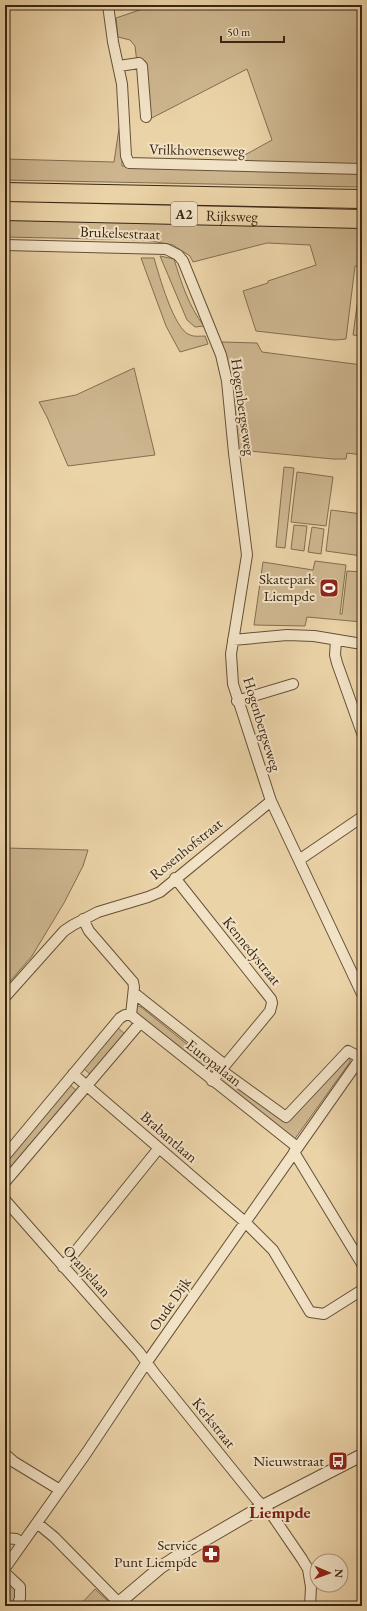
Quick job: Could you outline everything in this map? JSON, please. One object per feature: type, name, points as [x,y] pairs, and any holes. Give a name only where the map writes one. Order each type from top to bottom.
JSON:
[{"type":"highway","name":"Rijksweg","points":[[5,192],[362,199]]},
{"type":"highway","name":"Rijksweg","points":[[5,210],[362,219]]},
{"type":"street","name":"Vrilkhovenseweg","points":[[108,5],[113,42],[119,66],[124,99],[126,156],[129,163],[362,169]]},
{"type":"street","points":[[119,66],[139,63],[142,66],[146,117]]},
{"type":"street","name":"Brukelsestraat","points":[[5,245],[166,249],[172,251],[183,261],[210,326]]},
{"type":"street","name":"Hogenbergseweg","points":[[210,326],[221,355],[227,381],[234,453],[247,555],[233,640],[231,668],[233,684],[237,701],[271,801],[362,994]]},
{"type":"street","points":[[233,640],[287,635],[314,636],[362,644]]},
{"type":"street","points":[[336,640],[335,655],[337,663],[362,733]]},
{"type":"street","points":[[237,701],[293,684]]},
{"type":"street","name":"Rosenhofstraat","points":[[5,997],[64,931],[83,919],[98,912],[160,892],[175,878],[271,801]]},
{"type":"street","points":[[299,860],[362,817]]},
{"type":"street","name":"Kennedystraat","points":[[175,878],[271,999],[272,1003],[270,1011],[212,1081]]},
{"type":"street","points":[[5,1156],[120,1018],[125,1015],[131,1015],[134,993],[133,982],[89,931],[83,919]]},
{"type":"street","name":"Europalaan","points":[[134,993],[223,1068],[286,1117]]},
{"type":"street","name":"Europalaan","points":[[131,1015],[296,1149]]},
{"type":"street","points":[[5,1182],[140,1023]]},
{"type":"street","name":"Oude Dijk","points":[[5,1568],[87,1452],[147,1362],[361,1057],[348,1051],[286,1117]]},
{"type":"street","name":"Brabantlaan","points":[[73,1074],[246,1222],[273,1250],[310,1312],[324,1314],[362,1290]]},
{"type":"street","points":[[63,1267],[159,1148]]},
{"type":"street","points":[[296,1149],[362,1264]]},
{"type":"street","name":"Oranjelaan","points":[[5,1200],[147,1362]]},
{"type":"street","name":"Kerkstraat","points":[[147,1362],[256,1499],[272,1515],[302,1559],[308,1569],[311,1587],[310,1606]]},
{"type":"street","points":[[5,1454],[14,1462],[60,1490]]},
{"type":"street","points":[[37,1523],[54,1537],[117,1605],[161,1567],[184,1552],[263,1506],[362,1455]]},
{"type":"street","points":[[5,1538],[16,1539],[22,1543]]},
{"type":"street","points":[[5,1574],[20,1587],[20,1598],[17,1606]]},
{"type":"shaded area","points":[[154,5],[362,5],[362,165],[234,161],[272,140],[247,69],[144,122],[135,46],[130,40],[118,37],[116,18]]},
{"type":"shaded area","points":[[121,115],[122,166],[362,173],[362,187],[5,180],[5,159],[114,162]]},
{"type":"shaded area","points":[[5,219],[362,226],[362,267],[355,266],[346,339],[335,340],[256,331],[243,291],[316,265],[310,245],[267,243],[193,262],[190,256],[173,245],[146,240],[5,237]]},
{"type":"shaded area","points":[[160,256],[174,259],[190,303],[204,326],[195,327],[187,320]]},
{"type":"shaded area","points":[[141,258],[154,258],[168,301],[178,323],[184,331],[192,336],[205,336],[208,344],[180,352],[166,326]]},
{"type":"shaded area","points":[[362,276],[362,336],[353,335]]},
{"type":"shaded area","points":[[222,342],[257,343],[262,352],[362,365],[362,455],[347,453],[346,459],[333,459],[239,450],[231,386]]},
{"type":"shaded area","points":[[134,368],[155,455],[68,466],[39,402],[76,395]]},
{"type":"shaded area","points":[[284,467],[294,468],[285,548],[276,547]]},
{"type":"shaded area","points":[[297,472],[333,477],[326,526],[291,522]]},
{"type":"shaded area","points":[[331,510],[362,514],[362,556],[326,551]]},
{"type":"shaded area","points":[[294,525],[307,526],[304,551],[291,549]]},
{"type":"shaded area","points":[[312,527],[324,529],[321,554],[308,552]]},
{"type":"shaded area","points":[[315,561],[346,565],[340,614],[342,614],[347,571],[362,572],[362,622],[307,617],[305,626],[254,625],[263,562],[313,570]]},
{"type":"shaded area","points":[[5,848],[88,850],[83,866],[64,903],[32,956],[5,987]]},
{"type":"shaded area","points":[[138,1006],[214,1066],[213,1073],[210,1074],[135,1014],[136,1007]]},
{"type":"shaded area","points":[[117,1027],[126,1035],[91,1075],[83,1068]]},
{"type":"shaded area","points":[[348,1058],[350,1058],[350,1062],[294,1140],[219,1080],[224,1076],[286,1119]]},
{"type":"shaded area","points":[[69,1084],[77,1091],[5,1179],[5,1161]]},
{"type":"shaded area","points":[[6,1582],[15,1589],[16,1598],[13,1606],[5,1606]]},
{"type":"shaded area","points":[[95,1589],[110,1603],[107,1606],[79,1606]]},
{"type":"place","name":"Skatepark Liempde","points":[[329,588]]},
{"type":"place","name":"Nieuwstraat","points":[[338,1461]]},
{"type":"place","name":"Service Punt Liempde","points":[[211,1554]]},
{"type":"district","name":"Liempde","points":[[280,1512]]}]
